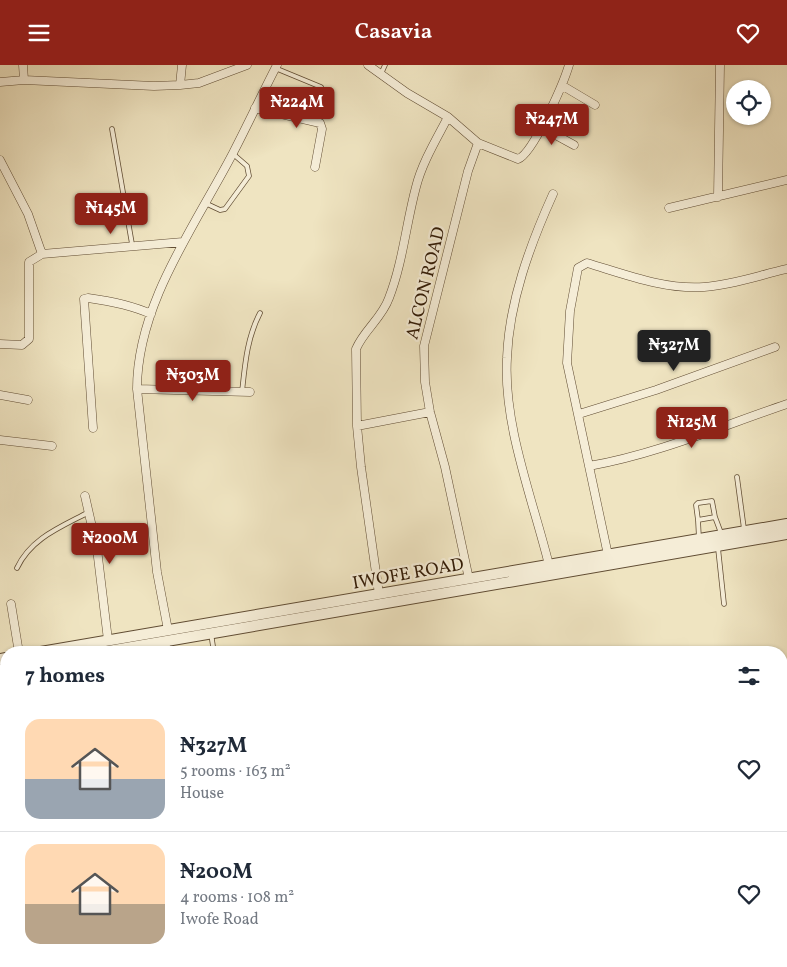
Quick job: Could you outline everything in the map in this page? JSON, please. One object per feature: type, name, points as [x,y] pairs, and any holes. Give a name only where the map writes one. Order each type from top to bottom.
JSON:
[{"type":"street","points":[[23,65],[24,80]]},
{"type":"street","points":[[180,85],[182,65]]},
{"type":"street","points":[[0,82],[24,80],[154,87],[199,83],[247,65]]},
{"type":"street","points":[[368,65],[407,93],[448,117],[478,143],[518,159],[522,158],[541,127],[563,86],[569,65]]},
{"type":"street","points":[[718,197],[720,65]]},
{"type":"street","points":[[168,630],[157,572],[137,389],[137,370],[151,314],[183,241],[232,153],[276,67]]},
{"type":"street","points":[[563,86],[595,105]]},
{"type":"street","points":[[255,108],[320,123],[322,129],[315,167]]},
{"type":"street","points":[[379,594],[366,508],[358,426],[356,349],[360,340],[383,313],[389,299],[404,246],[416,185],[448,117]]},
{"type":"street","points":[[541,127],[574,145]]},
{"type":"street","name":"ALCON ROAD","points":[[469,579],[445,467],[430,412],[425,372],[426,333],[443,277],[468,171],[478,143]]},
{"type":"street","points":[[0,160],[28,214],[42,254]]},
{"type":"street","points":[[669,208],[787,180]]},
{"type":"street","points":[[549,565],[515,435],[508,383],[507,358],[514,306],[521,281],[533,242],[553,194]]},
{"type":"street","points":[[0,344],[22,345],[29,339],[29,262],[42,254],[132,244],[183,241]]},
{"type":"street","points":[[608,555],[579,414],[572,394],[567,363],[573,285],[580,265],[587,263],[652,281],[695,287],[715,286],[787,269]]},
{"type":"street","points":[[93,428],[84,299],[88,298],[121,304],[151,314]]},
{"type":"street","points":[[579,414],[656,391],[775,347]]},
{"type":"street","points":[[137,389],[246,392]]},
{"type":"street","points":[[0,395],[28,400]]},
{"type":"street","points":[[590,466],[615,461],[678,442],[787,404]]},
{"type":"street","points":[[358,426],[430,412]]},
{"type":"street","points":[[0,440],[52,446]]},
{"type":"street","points":[[85,496],[97,549],[108,640]]},
{"type":"street","name":"IWOFE ROAD","points":[[74,646],[787,524]]},
{"type":"street","name":"IWOFE ROAD","points":[[137,646],[787,534]]},
{"type":"street","points":[[11,604],[18,646]]},
{"type":"street","points":[[165,641],[166,646]]},
{"type":"lane","points":[[381,74],[385,65]]},
{"type":"lane","points":[[276,67],[321,87]]},
{"type":"lane","points":[[112,129],[132,244]]},
{"type":"lane","points":[[204,203],[220,210],[225,209],[249,177],[247,166],[232,153]]},
{"type":"lane","points":[[246,392],[247,345],[251,331],[260,313]]},
{"type":"lane","points":[[737,477],[744,531]]},
{"type":"lane","points":[[699,539],[696,505],[698,503],[712,501],[721,535]]},
{"type":"lane","points":[[17,568],[33,545],[52,531],[89,512]]},
{"type":"lane","points":[[698,520],[716,517]]},
{"type":"lane","points":[[718,546],[724,604]]},
{"type":"lane","points":[[211,633],[213,646]]}]
